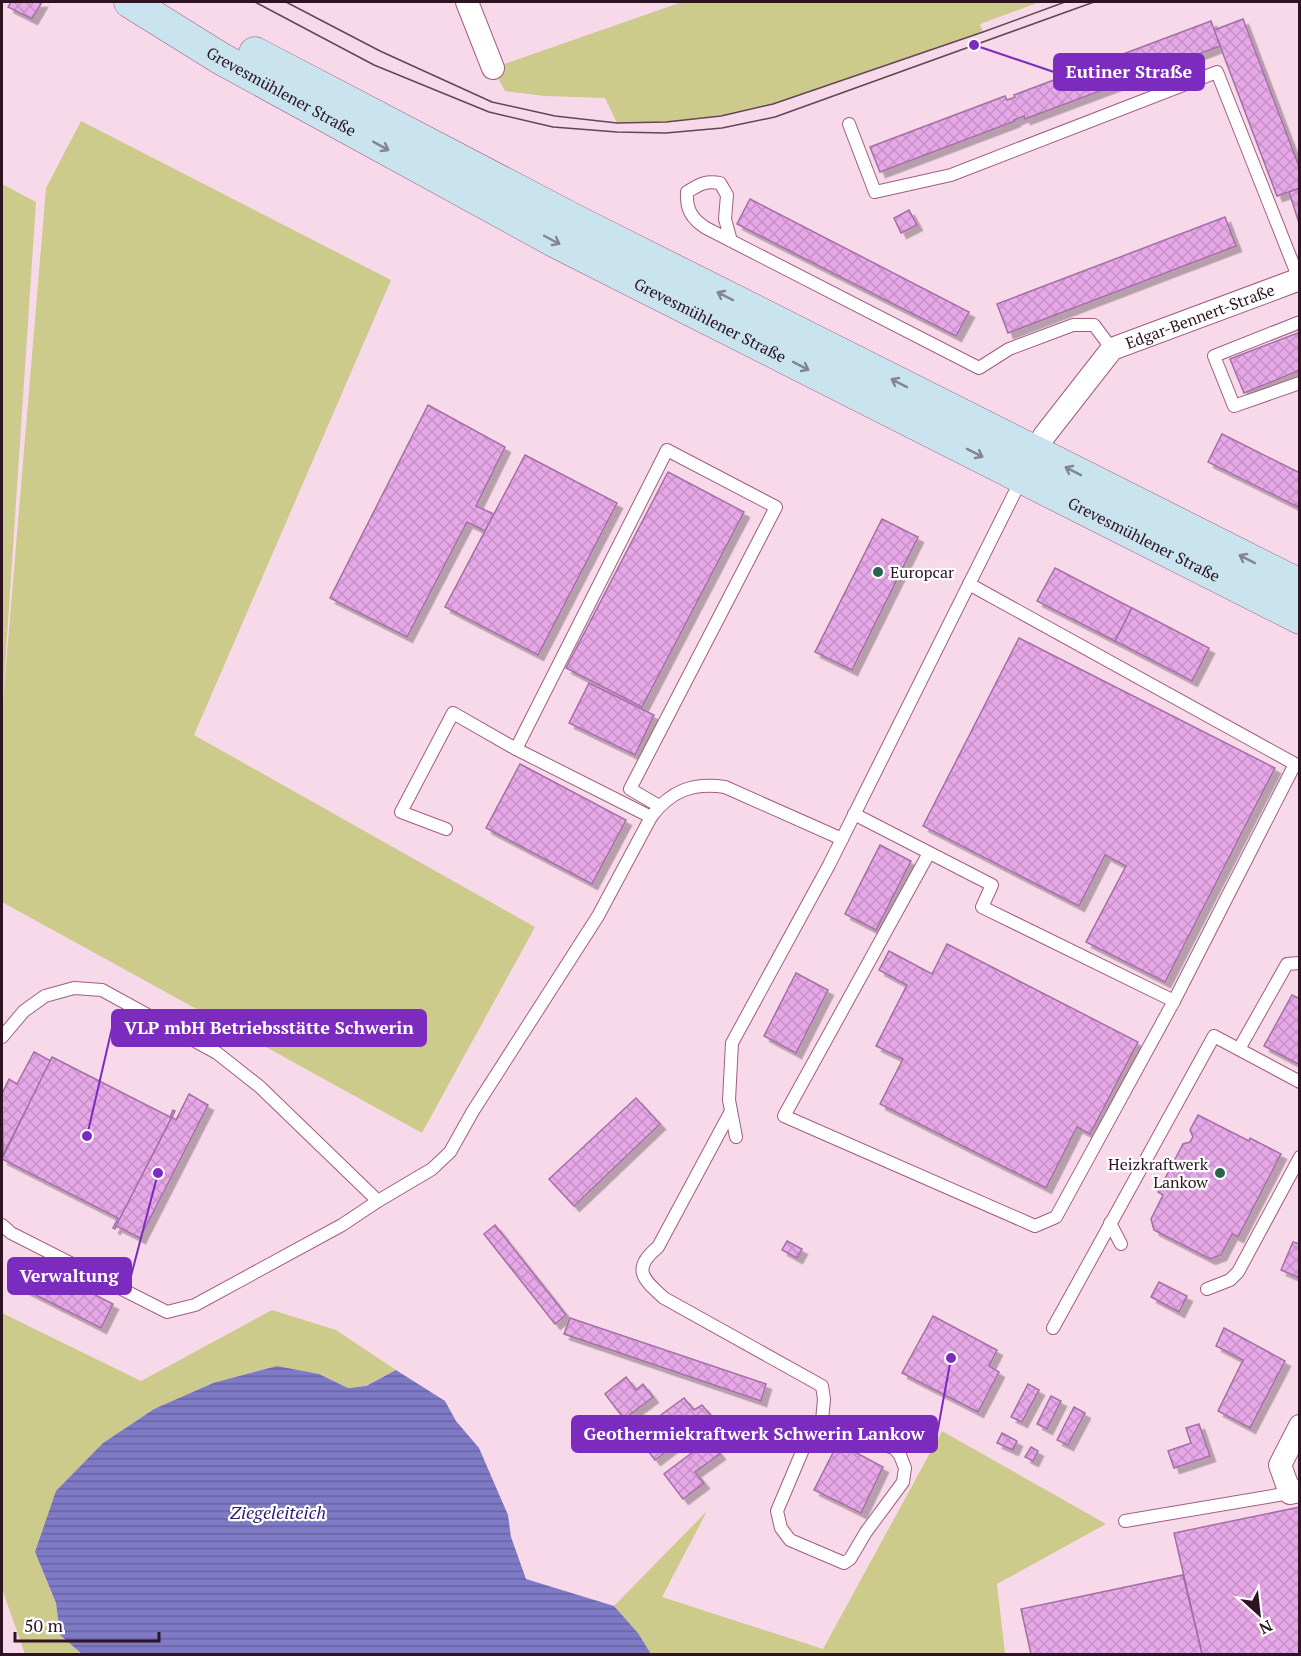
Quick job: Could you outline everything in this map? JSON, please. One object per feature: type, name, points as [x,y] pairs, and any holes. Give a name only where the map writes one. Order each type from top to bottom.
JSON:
[{"type":"street","name":"Grevesmühlener Straße","points":[[130,2],[220,58],[556,242],[1029,464],[1299,585]]},
{"type":"street","name":"Grevesmühlener Straße","points":[[166,2],[232,41],[576,221],[1029,464],[1299,618]]},
{"type":"street","points":[[467,2],[493,68]]},
{"type":"street","name":"Edgar-Bennert-Straße","points":[[1029,464],[1044,436],[1112,349],[1299,279]]},
{"type":"street","points":[[1295,1492],[1280,1465],[1299,1426]]},
{"type":"lane","points":[[849,124],[875,192],[951,175],[1217,72],[1299,279]]},
{"type":"lane","points":[[731,240],[725,219],[727,195],[720,183],[709,181],[701,183],[687,192],[688,211],[696,222],[978,368],[1009,349],[1073,325],[1094,325],[1112,349]]},
{"type":"lane","points":[[1299,322],[1214,356],[1234,406],[1299,383]]},
{"type":"lane","points":[[516,749],[667,450],[776,507],[630,789],[659,806]]},
{"type":"lane","points":[[736,1137],[729,1100],[732,1043],[842,838],[1029,464]]},
{"type":"lane","points":[[929,853],[784,1116],[1035,1226],[1056,1217],[1174,1001],[1295,764],[969,584]]},
{"type":"lane","points":[[446,829],[402,812],[453,714],[516,749],[651,817]]},
{"type":"lane","points":[[2,1225],[11,1233],[167,1312],[195,1305],[342,1225],[432,1169],[450,1152],[479,1101],[598,916],[651,817],[659,806],[675,794],[707,784],[725,787],[842,838]]},
{"type":"lane","points":[[854,813],[992,885],[982,907],[1174,1001]]},
{"type":"lane","points":[[1239,1050],[1287,964],[1299,963]]},
{"type":"lane","points":[[2,1037],[24,1011],[45,996],[74,988],[102,990],[217,1053],[260,1087],[378,1201]]},
{"type":"lane","points":[[1053,1328],[1214,1036],[1299,1082]]},
{"type":"lane","points":[[731,1111],[658,1247],[644,1258],[642,1266],[646,1282],[664,1298],[822,1386],[824,1399],[822,1421],[807,1440],[777,1511],[781,1528],[790,1540],[844,1563],[850,1559],[866,1532],[896,1493],[903,1482],[906,1468],[894,1448],[829,1429],[822,1421]]},
{"type":"lane","points":[[1207,1289],[1230,1280],[1238,1272],[1299,1158]]},
{"type":"lane","points":[[1110,1223],[1121,1244]]},
{"type":"lane","points":[[1125,1521],[1295,1492]]},
{"type":"shaded area","points":[[682,2],[1040,2],[980,24],[983,32],[773,104],[721,116],[666,122],[617,123],[605,98],[545,96],[505,91],[493,68]]},
{"type":"shaded area","points":[[81,121],[391,280],[194,735],[535,927],[422,1133],[2,902],[2,713],[46,188]]},
{"type":"shaded area","points":[[2,184],[36,202],[2,713]]},
{"type":"shaded area","points":[[272,1310],[336,1330],[396,1370],[365,1386],[348,1388],[319,1374],[277,1366],[213,1383],[154,1409],[103,1443],[35,1552],[56,1603],[60,1635],[82,1654],[25,1654],[2,1589],[2,1313],[141,1381]]},
{"type":"shaded area","points":[[942,1431],[1106,1524],[997,1584],[1005,1654],[651,1654],[638,1633],[614,1606],[707,1511],[662,1597],[823,1649]]},
{"type":"water","name":"Ziegeleiteich","points":[[277,1366],[319,1374],[348,1388],[366,1386],[396,1370],[445,1401],[456,1421],[479,1448],[508,1515],[511,1537],[526,1579],[614,1606],[638,1633],[651,1654],[82,1654],[60,1635],[56,1603],[35,1552],[56,1491],[103,1443],[154,1409],[213,1383]]},
{"type":"building","points":[[11,2],[42,2],[32,19],[8,7]]},
{"type":"building","points":[[1243,19],[1300,169],[1300,188],[1277,196],[1214,30]]},
{"type":"building","points":[[1211,21],[1220,46],[1025,119],[1024,116],[880,172],[870,147],[1005,96],[1007,100],[1015,97],[1014,95]]},
{"type":"building","points":[[1300,188],[1300,223],[1299,223],[1289,192]]},
{"type":"building","points":[[750,199],[969,312],[956,336],[737,224]]},
{"type":"building","points":[[909,210],[917,225],[901,233],[894,218]]},
{"type":"building","points":[[1225,217],[1236,246],[1008,333],[997,304]]},
{"type":"building","points":[[1300,332],[1300,370],[1244,393],[1230,359]]},
{"type":"building","points":[[428,405],[505,447],[476,506],[494,514],[485,531],[467,522],[407,637],[330,598]]},
{"type":"building","points":[[1222,434],[1300,473],[1300,508],[1208,462]]},
{"type":"building","points":[[525,455],[617,503],[538,655],[445,607]]},
{"type":"building","points":[[668,472],[744,512],[642,707],[566,668]]},
{"type":"building","name":"Europcar","points":[[882,519],[918,537],[852,670],[815,652]]},
{"type":"building","points":[[1055,568],[1132,608],[1115,641],[1037,601]]},
{"type":"building","points":[[1132,608],[1209,648],[1192,681],[1115,641]]},
{"type":"building","points":[[1019,638],[1275,768],[1165,982],[1086,942],[1126,866],[1105,855],[1079,906],[923,826]]},
{"type":"building","points":[[589,683],[654,715],[635,755],[569,723]]},
{"type":"building","points":[[520,764],[626,820],[592,884],[486,828]]},
{"type":"building","points":[[880,845],[911,861],[876,930],[845,914]]},
{"type":"building","points":[[947,944],[1138,1042],[1090,1134],[1077,1127],[1046,1188],[880,1104],[903,1059],[876,1046],[907,985],[879,970],[889,951],[932,974]]},
{"type":"building","points":[[796,973],[828,990],[796,1053],[764,1036]]},
{"type":"building","points":[[1292,995],[1300,999],[1300,1065],[1264,1046]]},
{"type":"building","points":[[34,1052],[51,1061],[3,1155],[2,1094],[9,1079],[17,1084]]},
{"type":"building","points":[[52,1057],[170,1117],[173,1110],[175,1111],[115,1229],[113,1228],[118,1218],[2,1159]]},
{"type":"building","points":[[189,1094],[208,1105],[140,1238],[116,1226],[172,1117],[176,1120]]},
{"type":"building","points":[[636,1098],[660,1124],[574,1206],[549,1179]]},
{"type":"building","name":"Heizkraftwerk Lankow","points":[[1198,1115],[1249,1141],[1250,1138],[1281,1154],[1238,1237],[1232,1234],[1221,1255],[1210,1259],[1154,1230],[1151,1219],[1163,1195],[1158,1192],[1183,1144],[1190,1142],[1193,1137],[1190,1130]]},
{"type":"building","points":[[495,1225],[566,1315],[555,1324],[484,1234]]},
{"type":"building","points":[[787,1241],[802,1249],[797,1258],[782,1250]]},
{"type":"building","points":[[1293,1242],[1300,1244],[1300,1278],[1281,1270]]},
{"type":"building","points":[[28,1260],[113,1304],[101,1328],[16,1285]]},
{"type":"building","points":[[1159,1282],[1187,1296],[1179,1312],[1151,1297]]},
{"type":"building","points":[[933,1316],[997,1350],[989,1366],[999,1372],[978,1412],[902,1373]]},
{"type":"building","points":[[570,1318],[766,1384],[761,1401],[564,1334]]},
{"type":"building","points":[[1224,1328],[1285,1361],[1250,1428],[1218,1411],[1243,1360],[1216,1346]]},
{"type":"building","points":[[626,1377],[636,1390],[643,1384],[653,1397],[624,1419],[605,1394]]},
{"type":"building","points":[[1028,1384],[1039,1390],[1022,1422],[1011,1417]]},
{"type":"building","points":[[1051,1396],[1061,1401],[1047,1429],[1037,1424]]},
{"type":"building","points":[[684,1398],[694,1410],[702,1405],[712,1417],[655,1460],[635,1434]]},
{"type":"building","points":[[1074,1407],[1085,1413],[1068,1445],[1057,1440]]},
{"type":"building","points":[[1199,1424],[1210,1456],[1174,1468],[1168,1451],[1191,1443],[1186,1428]]},
{"type":"building","points":[[1002,1433],[1017,1441],[1013,1450],[997,1443]]},
{"type":"building","points":[[709,1440],[720,1454],[695,1472],[704,1483],[683,1499],[664,1474]]},
{"type":"building","points":[[838,1443],[883,1467],[861,1513],[814,1490]]},
{"type":"building","points":[[1031,1447],[1038,1451],[1033,1461],[1025,1457]]},
{"type":"building","points":[[1300,1507],[1300,1654],[1202,1654],[1174,1533]]},
{"type":"building","points":[[1183,1575],[1202,1654],[1031,1654],[1021,1609]]},
{"type":"tram line","points":[[255,2],[374,65],[489,112],[553,127],[666,133],[722,128],[775,117],[1094,2]]},
{"type":"tram line","points":[[286,2],[380,51],[492,102],[555,116],[617,123],[666,122],[721,116],[773,104],[1065,2]]},
{"type":"place","name":"Eutiner Straße","points":[[974,45]]},
{"type":"place","name":"Europcar","points":[[878,572]]},
{"type":"place","name":"VLP mbH Betriebsstätte Schwerin","points":[[87,1136]]},
{"type":"place","name":"Verwaltung","points":[[158,1173]]},
{"type":"place","name":"Heizkraftwerk Lankow","points":[[1220,1173]]},
{"type":"place","name":"Geothermiekraftwerk Schwerin Lankow","points":[[951,1358]]}]
